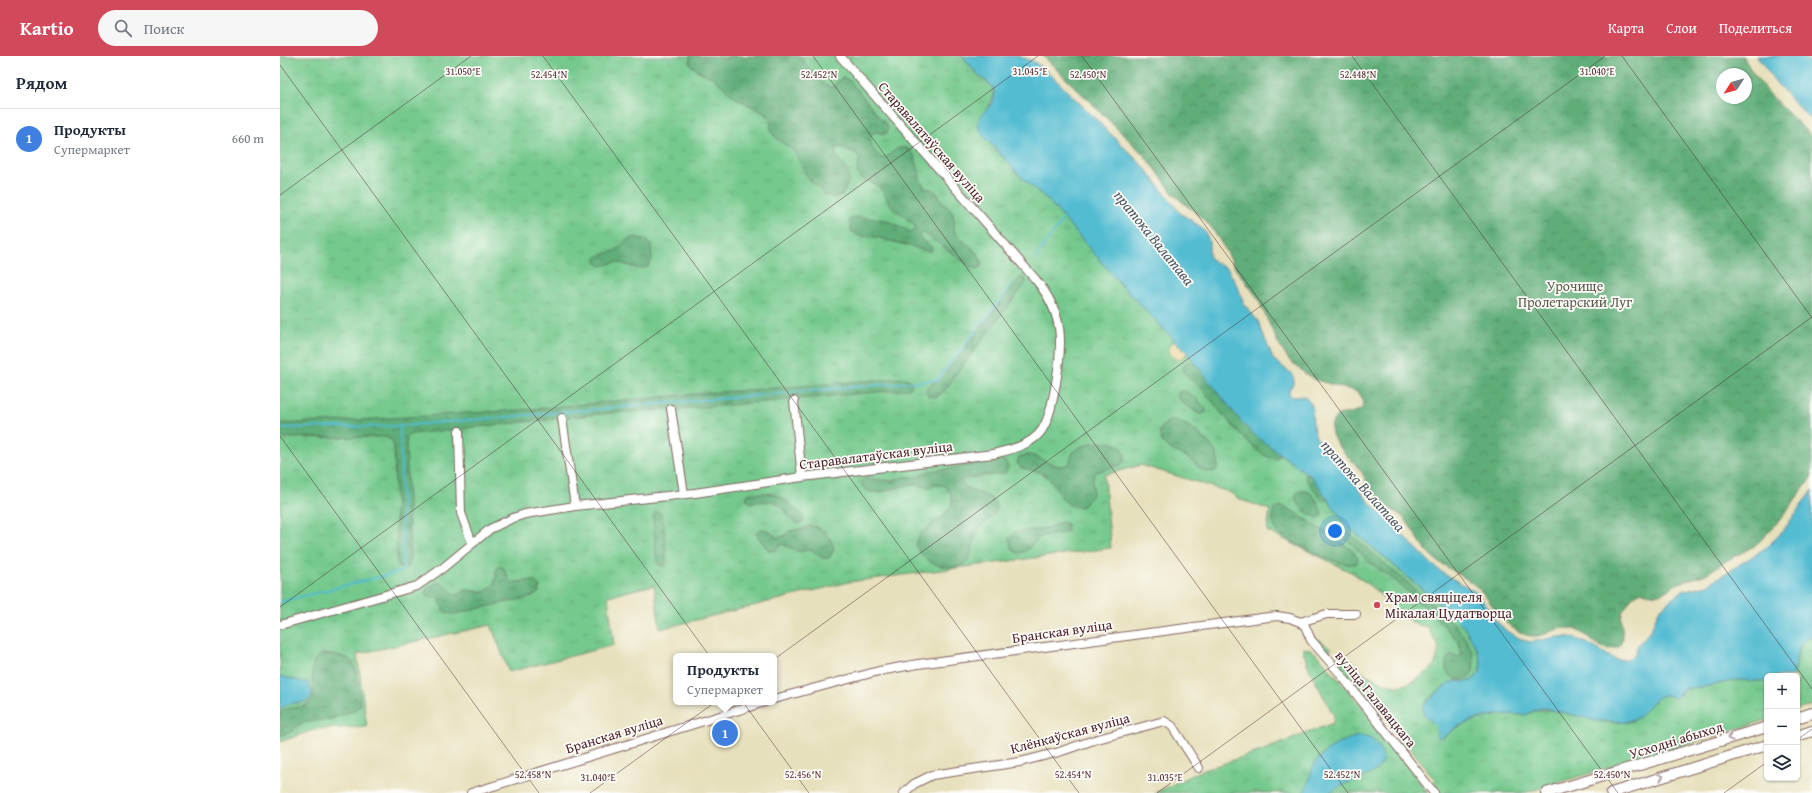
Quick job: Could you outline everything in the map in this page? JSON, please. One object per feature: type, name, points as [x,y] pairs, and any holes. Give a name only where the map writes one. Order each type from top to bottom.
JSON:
[{"type":"main road","points":[[1800,717],[1812,713]]},
{"type":"main road","name":"Усходні абыход","points":[[1546,793],[1764,728]]},
{"type":"main road","points":[[1800,735],[1812,731]]},
{"type":"main road","points":[[1611,793],[1764,746]]},
{"type":"street","name":"Старавалатаўская вуліца","points":[[280,625],[418,586],[444,567],[490,528],[525,514],[575,506],[684,494],[802,477],[993,454],[1014,449],[1032,440],[1042,430],[1053,398],[1060,349],[1059,322],[1051,300],[1044,290],[840,56]]},
{"type":"street","points":[[794,401],[802,477]]},
{"type":"street","points":[[671,409],[684,494]]},
{"type":"street","points":[[562,418],[575,506]]},
{"type":"street","points":[[459,431],[461,513],[472,543]]},
{"type":"street","points":[[1300,622],[1327,614],[1356,614]]},
{"type":"street","name":"Бранская вуліца","points":[[777,698],[879,671],[918,664],[1277,616],[1290,618],[1300,622]]},
{"type":"street","name":"вуліца Галавацкага","points":[[1300,622],[1305,626],[1311,640],[1338,671],[1434,793]]},
{"type":"street","name":"Бранская вуліца","points":[[471,793],[755,705]]},
{"type":"street","name":"Клёнкаўская вуліца","points":[[904,793],[914,784],[932,775],[1020,762],[1059,752],[1094,740],[1164,720],[1172,726],[1199,768]]},
{"type":"green space","points":[[280,56],[962,56],[994,91],[994,96],[987,109],[981,133],[1022,178],[1046,198],[1124,288],[1187,353],[1270,447],[1312,477],[1347,526],[1447,610],[1464,627],[1477,649],[1481,663],[1480,673],[1471,681],[1457,681],[1448,684],[1427,701],[1432,721],[1438,728],[1437,734],[1443,737],[1462,725],[1484,718],[1507,714],[1530,713],[1537,710],[1568,713],[1600,721],[1625,722],[1633,720],[1637,717],[1657,698],[1665,695],[1680,695],[1684,689],[1704,687],[1737,680],[1764,681],[1764,721],[1524,793],[1441,793],[1433,784],[1436,781],[1408,745],[1402,748],[1388,721],[1311,635],[1331,648],[1330,653],[1374,678],[1391,685],[1398,686],[1411,682],[1423,675],[1431,669],[1437,658],[1439,647],[1427,627],[1415,624],[1403,616],[1374,589],[1353,573],[1267,531],[1270,510],[1239,499],[1229,492],[1141,465],[1104,475],[1111,548],[849,582],[660,629],[654,585],[608,596],[614,645],[509,672],[491,625],[357,654],[367,727],[316,729],[280,742]]},
{"type":"green space","points":[[690,56],[713,56],[724,59],[732,56],[800,56],[814,75],[828,86],[832,87],[842,77],[849,80],[888,127],[887,133],[885,134],[876,132],[871,134],[870,141],[874,151],[882,158],[902,147],[910,150],[917,163],[920,179],[923,185],[937,193],[943,203],[949,208],[954,217],[955,233],[976,252],[981,262],[981,267],[976,269],[971,267],[924,233],[920,235],[920,238],[932,248],[931,252],[876,237],[859,236],[852,232],[849,222],[850,219],[857,217],[886,220],[911,232],[915,230],[915,227],[913,223],[892,207],[880,187],[859,177],[857,170],[860,160],[856,153],[840,147],[836,149],[835,153],[848,172],[849,182],[842,195],[833,198],[825,195],[808,178],[794,151],[777,139],[771,132],[770,120],[766,114],[734,97],[714,78],[698,71],[690,64]]},
{"type":"green space","name":"Урочище Пролетарский Луг","points":[[1043,56],[1743,56],[1750,68],[1716,68],[1716,104],[1752,104],[1752,71],[1757,79],[1784,109],[1812,137],[1812,477],[1779,521],[1756,545],[1706,574],[1676,584],[1663,593],[1657,595],[1642,592],[1632,597],[1623,611],[1621,618],[1623,638],[1619,647],[1612,649],[1601,646],[1574,629],[1560,629],[1535,636],[1519,632],[1512,628],[1501,617],[1478,588],[1430,555],[1404,518],[1376,497],[1360,470],[1337,444],[1331,430],[1333,422],[1338,415],[1359,410],[1364,404],[1363,399],[1358,392],[1316,380],[1307,375],[1289,360],[1279,345],[1257,297],[1234,266],[1211,227],[1174,195],[1142,153]]},
{"type":"green space","points":[[635,237],[645,239],[651,245],[652,259],[648,267],[639,269],[617,262],[601,266],[597,263],[596,258],[598,256],[614,251],[627,240]]},
{"type":"green space","points":[[1022,277],[1026,280],[1025,284],[953,378],[948,387],[937,397],[929,396],[926,392],[927,387],[941,379],[1018,280]]},
{"type":"green space","points":[[1189,361],[1197,365],[1231,408],[1256,434],[1278,453],[1279,455],[1277,458],[1269,457],[1249,443],[1203,390],[1186,375],[1183,368],[1185,363]]},
{"type":"green space","points":[[903,378],[911,381],[911,387],[909,389],[720,406],[610,413],[411,434],[407,437],[406,442],[410,561],[409,566],[404,569],[400,568],[397,563],[394,448],[392,440],[384,437],[280,438],[280,424],[534,409],[682,395]]},
{"type":"green space","points":[[1180,391],[1191,395],[1198,400],[1206,409],[1205,413],[1199,414],[1181,402],[1177,395]]},
{"type":"green space","points":[[1173,420],[1188,426],[1197,432],[1213,447],[1217,456],[1218,464],[1215,471],[1204,471],[1187,457],[1166,446],[1160,438],[1160,432],[1165,424]]},
{"type":"green space","points":[[1106,442],[1115,444],[1123,449],[1125,458],[1121,465],[1096,472],[1093,479],[1092,495],[1081,507],[1068,504],[1060,496],[1047,477],[1038,472],[1021,468],[1017,463],[1019,457],[1026,455],[1062,466],[1069,464],[1073,452],[1080,447],[1092,443]]},
{"type":"green space","points":[[995,460],[1005,461],[1008,466],[1006,472],[963,479],[961,481],[964,486],[969,489],[991,498],[997,509],[994,515],[979,529],[967,561],[959,566],[948,567],[936,565],[927,560],[919,552],[916,546],[918,538],[924,531],[947,512],[951,505],[951,496],[945,486],[940,485],[922,487],[911,485],[883,492],[876,492],[865,489],[861,483],[865,478],[893,481],[903,477],[918,477],[928,471],[948,469]]},
{"type":"green space","points":[[1306,474],[1313,478],[1318,484],[1327,498],[1326,501],[1321,499],[1305,478]]},
{"type":"green space","points":[[1305,490],[1316,500],[1322,515],[1320,518],[1309,514],[1299,505],[1296,500],[1298,492]]},
{"type":"green space","points":[[766,493],[776,495],[790,504],[802,515],[804,521],[799,524],[795,522],[780,505],[770,501],[751,503],[746,499],[748,494]]},
{"type":"green space","points":[[1281,506],[1288,508],[1351,549],[1358,558],[1357,563],[1342,563],[1331,560],[1296,544],[1281,535],[1274,527],[1273,517],[1274,510]]},
{"type":"green space","points":[[655,512],[661,514],[663,524],[666,550],[665,567],[659,565],[656,555],[653,517]]},
{"type":"green space","points":[[1062,522],[1067,524],[1067,531],[1064,533],[1039,538],[1025,552],[1022,553],[1018,553],[1012,549],[1009,538],[1015,532],[1043,529]]},
{"type":"green space","points":[[809,526],[814,526],[822,530],[832,541],[834,550],[829,558],[822,558],[812,550],[797,551],[782,544],[773,551],[769,551],[756,534],[762,529],[781,537],[790,531],[803,529]]},
{"type":"green space","points":[[1341,526],[1453,622],[1470,647],[1474,661],[1471,675],[1465,678],[1455,679],[1448,673],[1446,663],[1448,657],[1452,655],[1459,657],[1461,654],[1459,642],[1433,614],[1393,579],[1369,562],[1352,544],[1338,534],[1337,528]]},
{"type":"green space","points":[[499,566],[504,568],[508,578],[512,582],[531,581],[537,584],[540,587],[538,593],[531,597],[454,614],[447,613],[443,609],[438,598],[429,597],[426,594],[426,589],[438,582],[444,584],[457,595],[465,590],[485,592],[495,584],[496,570]]},
{"type":"green space","points":[[1812,636],[1812,705],[1800,709],[1800,673],[1794,673],[1799,649],[1806,640]]},
{"type":"green space","points":[[1302,648],[1310,649],[1318,655],[1367,712],[1428,793],[1155,793],[1203,770],[1261,751],[1333,723],[1334,716],[1310,671]]},
{"type":"green space","points":[[323,654],[345,657],[352,663],[357,675],[360,706],[353,711],[331,719],[301,723],[291,732],[280,736],[280,712],[306,705],[312,701],[314,689],[314,662],[317,657]]},
{"type":"sand","points":[[1175,341],[1187,353],[1180,360],[1174,358],[1169,353],[1170,346]]},
{"type":"water","name":"пратока Валатава","points":[[962,56],[1018,56],[1033,61],[1050,74],[1145,168],[1180,213],[1201,227],[1206,233],[1209,241],[1209,257],[1216,263],[1227,268],[1238,287],[1244,304],[1258,321],[1273,359],[1293,375],[1294,382],[1289,390],[1289,394],[1293,397],[1304,396],[1312,405],[1313,426],[1316,437],[1343,467],[1367,500],[1434,566],[1446,575],[1476,592],[1496,621],[1508,632],[1523,640],[1531,642],[1557,637],[1571,637],[1587,643],[1618,660],[1628,659],[1634,655],[1638,645],[1651,630],[1659,610],[1682,591],[1707,585],[1767,547],[1783,531],[1812,490],[1812,636],[1802,644],[1799,649],[1794,673],[1764,673],[1764,681],[1737,680],[1704,687],[1684,689],[1676,698],[1666,695],[1661,696],[1652,702],[1639,717],[1626,722],[1598,721],[1544,708],[1534,710],[1526,715],[1500,714],[1473,720],[1455,728],[1443,737],[1438,738],[1436,726],[1424,714],[1423,707],[1450,682],[1471,681],[1480,673],[1481,663],[1477,649],[1464,627],[1447,610],[1347,526],[1312,477],[1257,437],[1243,424],[1187,353],[1124,288],[1046,198],[1022,178],[984,136],[979,128],[978,122],[995,97],[992,86],[979,75]]},
{"type":"water","points":[[1757,56],[1805,56],[1812,67],[1812,121],[1777,84]]},
{"type":"water","points":[[280,676],[308,683],[312,692],[311,698],[305,702],[288,704],[280,710]]},
{"type":"water","points":[[1358,736],[1370,738],[1379,747],[1382,755],[1382,762],[1379,768],[1366,776],[1344,784],[1328,793],[1303,793],[1307,787],[1313,767],[1321,756],[1339,743]]},
{"type":"waterway","points":[[1034,259],[1064,218]]},
{"type":"waterway","points":[[280,428],[400,426],[937,380],[1014,282]]},
{"type":"waterway","points":[[280,602],[403,571],[400,426]]},
{"type":"place","name":"Храм свяціцеля Мікалая Цудатворца","points":[[1377,605]]},
{"type":"place","name":"Продукты","points":[[725,733]]}]
